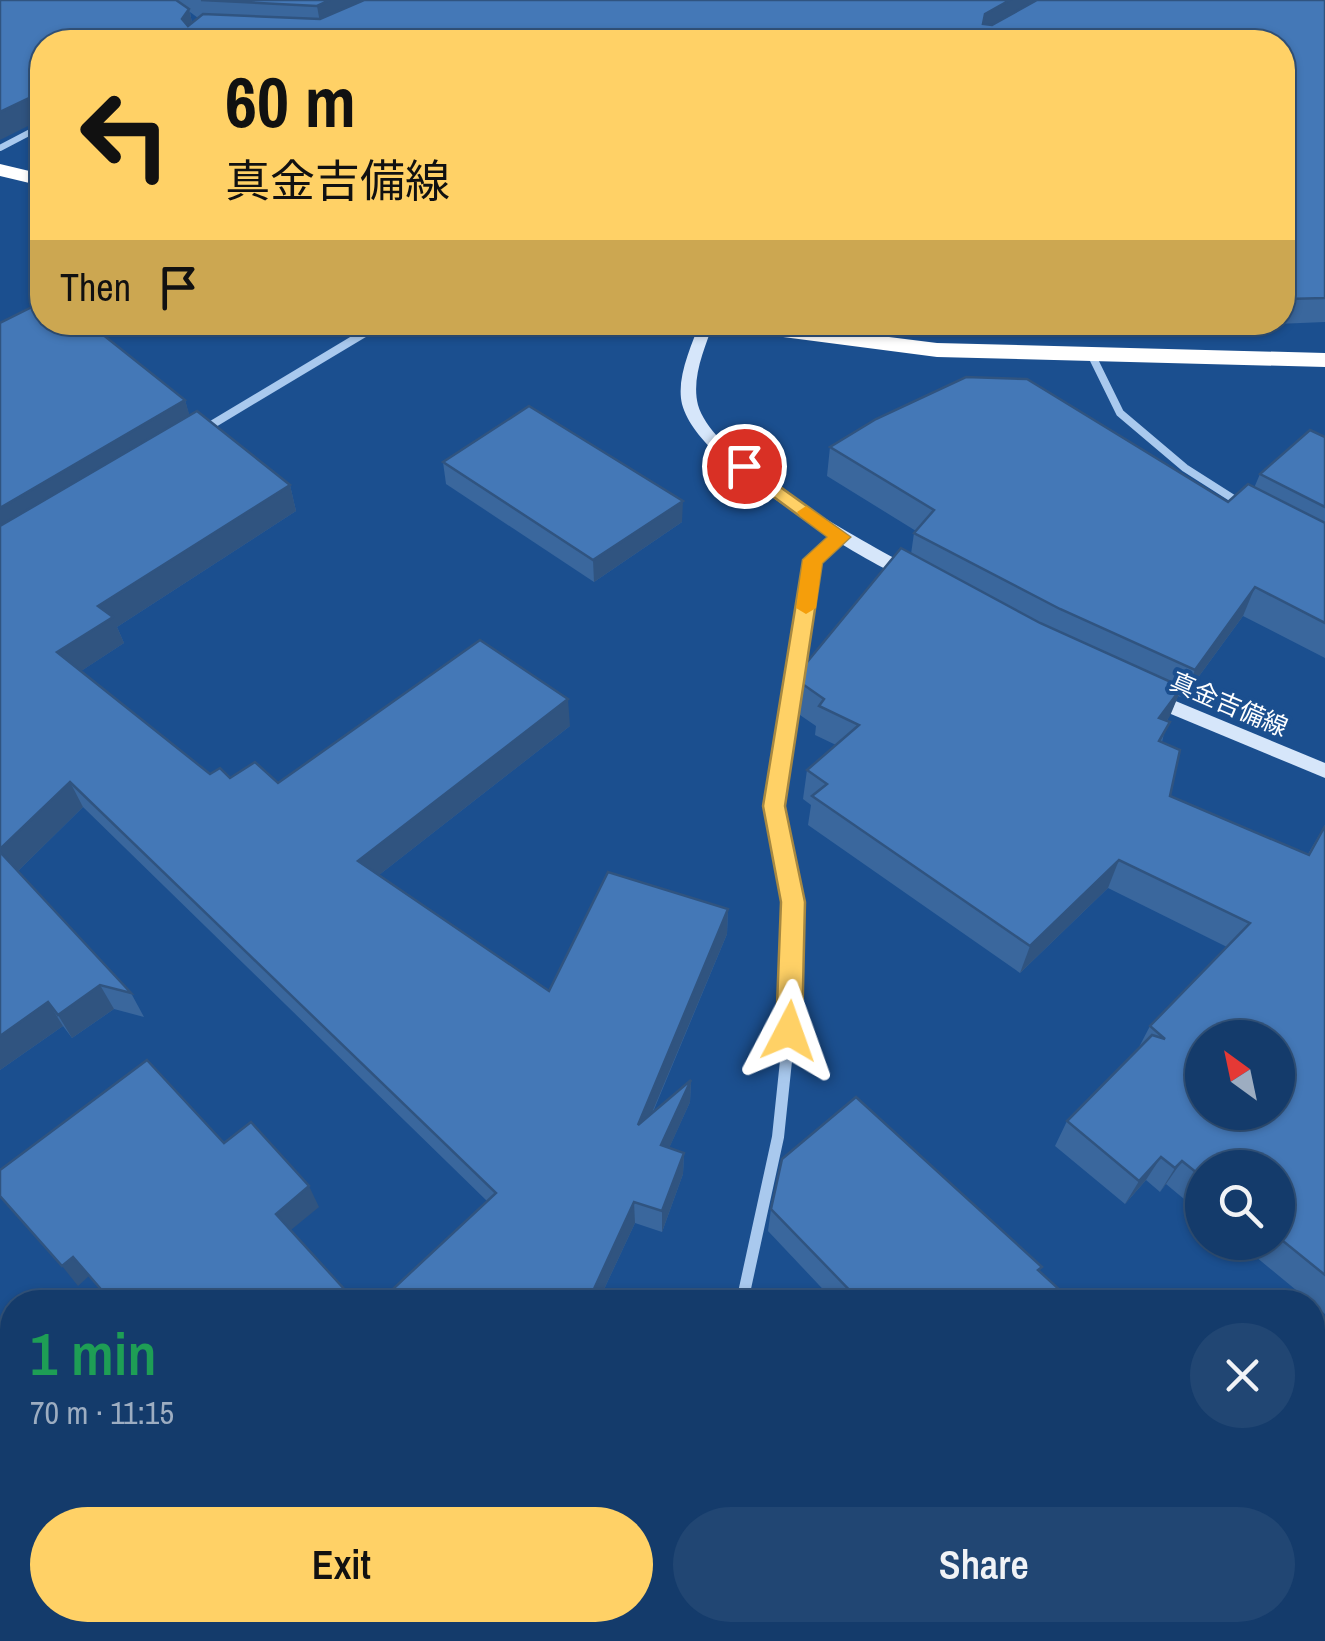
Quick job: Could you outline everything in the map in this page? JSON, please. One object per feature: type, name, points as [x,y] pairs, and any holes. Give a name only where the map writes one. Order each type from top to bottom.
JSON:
[{"type":"highway","points":[[0,170],[30,177]]},
{"type":"highway","points":[[815,335],[937,350],[1325,360]]},
{"type":"main road","points":[[704,335],[689,369],[690,408],[712,443],[840,537],[927,584]]},
{"type":"main road","name":"真金吉備線","points":[[1134,691],[1325,771]]},
{"type":"street","points":[[0,148],[30,132]]},
{"type":"street","points":[[186,440],[361,335]]},
{"type":"street","points":[[1092,356],[1120,413],[1185,468],[1252,510]]},
{"type":"street","points":[[745,1290],[778,1137],[793,995],[793,902],[774,806],[812,560],[840,537]]},
{"type":"building","points":[[0,0],[176,0],[189,9],[182,19],[188,26],[203,14],[320,19],[364,0],[1010,0],[985,14],[983,24],[992,25],[1037,0],[1325,0],[1325,298],[1295,299],[1295,30],[30,30],[30,98],[0,112]]},
{"type":"building","points":[[201,0],[330,0],[317,6]]},
{"type":"building","points":[[30,308],[30,335],[103,335],[185,400],[0,508],[0,323]]},
{"type":"building","points":[[966,377],[1027,379],[1228,502],[1248,484],[1325,523],[1325,623],[1255,587],[1195,670],[1060,609],[914,533],[934,510],[830,447],[876,419]]},
{"type":"building","points":[[529,406],[683,501],[593,560],[443,462]]},
{"type":"building","points":[[197,411],[290,485],[98,606],[113,617],[57,652],[210,774],[220,768],[230,778],[255,762],[278,783],[480,640],[568,699],[358,861],[549,991],[608,872],[728,909],[638,1125],[691,1080],[661,1145],[684,1153],[662,1211],[634,1202],[594,1290],[392,1290],[496,1193],[70,782],[0,849],[0,526]]},
{"type":"building","points":[[1310,430],[1325,437],[1325,507],[1260,474]]},
{"type":"building","points":[[901,548],[1040,623],[1182,687],[1159,718],[1170,722],[1159,741],[1180,750],[1170,796],[1309,855],[1325,826],[1325,1275],[1295,1251],[1295,1150],[1185,1150],[1185,1163],[1182,1161],[1175,1168],[1161,1157],[1139,1181],[1067,1121],[1152,1035],[1165,1039],[1150,1026],[1250,923],[1119,860],[1030,946],[812,796],[827,784],[807,770],[859,725],[819,706],[824,699],[801,683],[803,667]]},
{"type":"building","points":[[0,852],[131,993],[100,985],[58,1015],[48,1002],[0,1036]]},
{"type":"building","points":[[147,1060],[224,1143],[251,1122],[309,1186],[276,1214],[345,1290],[102,1290],[73,1257],[62,1266],[0,1196],[0,1170]]},
{"type":"building","points":[[856,1097],[1042,1267],[1038,1270],[1060,1290],[849,1290],[771,1209],[782,1159]]},
{"type":"slow traffic","points":[[806,512],[840,537],[812,560],[806,608]]},
{"type":"route","points":[[744,466],[840,537],[812,560],[774,806],[793,902],[789,1031]]}]
